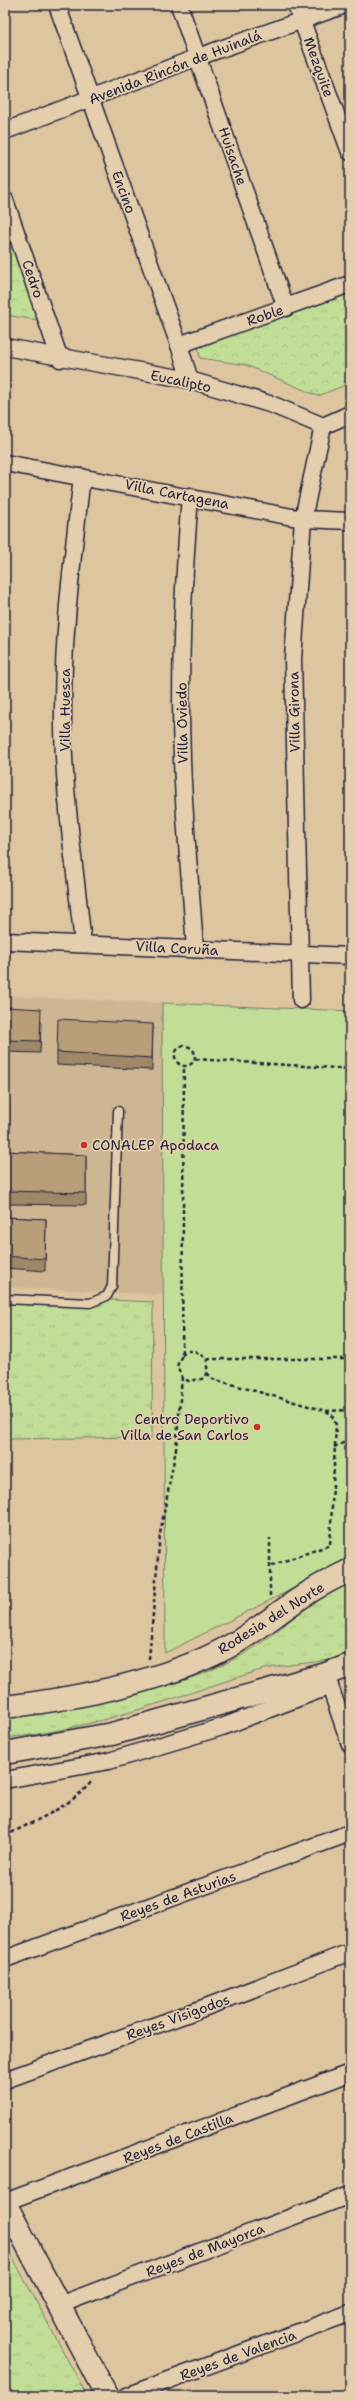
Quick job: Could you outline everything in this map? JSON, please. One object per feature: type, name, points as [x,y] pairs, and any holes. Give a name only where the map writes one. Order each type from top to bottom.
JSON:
[{"type":"street","name":"Encino","points":[[57,5],[179,345],[190,380]]},
{"type":"street","name":"Huisache","points":[[179,5],[286,308]]},
{"type":"street","name":"Mezquite","points":[[296,5],[350,152]]},
{"type":"street","name":"Avenida Rincón de Huinalá","points":[[5,131],[198,57],[345,5]]},
{"type":"street","name":"Cedro","points":[[5,200],[60,359]]},
{"type":"street","name":"Roble","points":[[179,345],[350,284]]},
{"type":"street","name":"Eucalipto","points":[[5,348],[60,359],[190,380],[273,406],[323,426]]},
{"type":"street","points":[[323,426],[350,414]]},
{"type":"street","name":"Villa Girona","points":[[301,1000],[293,659],[303,519],[323,426]]},
{"type":"street","name":"Villa Cartagena","points":[[5,462],[190,496],[303,519],[350,521]]},
{"type":"street","name":"Villa Huesca","points":[[82,476],[68,599],[63,709],[66,783],[83,944]]},
{"type":"street","name":"Villa Oviedo","points":[[190,496],[184,581],[181,682],[182,760],[195,949]]},
{"type":"street","name":"Villa Coruña","points":[[5,941],[350,956]]},
{"type":"street","name":"Rodesia del Norte","points":[[5,1707],[96,1693],[146,1679],[201,1660],[234,1644],[270,1621],[305,1595],[350,1570]]},
{"type":"street","points":[[5,1780],[109,1761],[222,1727],[328,1680],[350,1665]]},
{"type":"street","points":[[328,1680],[350,1744]]},
{"type":"street","points":[[5,1753],[112,1734],[328,1680]]},
{"type":"street","name":"Reyes de Asturias","points":[[5,1959],[350,1832]]},
{"type":"street","name":"Reyes Visigodos","points":[[5,2080],[206,2008],[350,1952]]},
{"type":"street","name":"Reyes de Castilla","points":[[5,2203],[350,2073]]},
{"type":"street","name":"Reyes de Mayorca","points":[[59,2305],[350,2195]]},
{"type":"street","points":[[5,2203],[108,2396]]},
{"type":"street","name":"Reyes de Valencia","points":[[126,2396],[350,2313]]},
{"type":"lane","points":[[5,1299],[90,1303],[107,1296],[112,1286],[118,1111]]},
{"type":"path","points":[[196,1059],[193,1049],[189,1046],[180,1047],[175,1053],[175,1058],[180,1065],[184,1066],[189,1066],[196,1059],[350,1069]]},
{"type":"path","points":[[146,1679],[160,1534],[176,1449],[182,1377],[177,1366],[182,1355],[184,1066]]},
{"type":"path","points":[[182,1355],[188,1351],[195,1351],[206,1359],[350,1358]]},
{"type":"path","points":[[182,1377],[195,1381],[202,1379],[206,1373],[206,1359]]},
{"type":"path","points":[[206,1373],[213,1379],[326,1411],[350,1410]]},
{"type":"path","points":[[270,1566],[330,1545],[336,1425],[332,1416],[326,1411]]},
{"type":"path","points":[[334,1447],[350,1440]]},
{"type":"path","points":[[270,1538],[270,1621]]},
{"type":"path","points":[[5,1836],[48,1814],[86,1788],[109,1761]]},
{"type":"shaded area","name":"CONALEP Apodaca","points":[[5,996],[162,1003],[163,1295],[5,1287]]},
{"type":"green space","points":[[5,223],[38,320],[5,315]]},
{"type":"green space","points":[[350,292],[350,383],[318,396],[246,365],[200,358],[198,345]]},
{"type":"green space","name":"Centro Deportivo Villa de San Carlos","points":[[162,1003],[350,1011],[350,1560],[165,1653]]},
{"type":"green space","points":[[5,1295],[153,1302],[152,1437],[5,1439]]},
{"type":"green space","points":[[350,1582],[350,1655],[266,1669],[131,1712],[69,1728],[5,1738],[5,1715],[65,1707],[126,1696],[157,1689],[215,1669],[253,1649],[326,1594]]},
{"type":"green space","points":[[6,2245],[87,2396],[5,2396]]},
{"type":"building","points":[[5,1007],[41,1009],[40,1041],[5,1040]]},
{"type":"building","points":[[58,1019],[153,1024],[152,1058],[57,1052]]},
{"type":"building","points":[[5,1100],[9,1100],[9,1134],[5,1134]]},
{"type":"building","points":[[5,1151],[86,1155],[86,1193],[5,1191]]},
{"type":"building","points":[[5,1217],[46,1219],[45,1259],[5,1256]]},
{"type":"place","name":"CONALEP Apodaca","points":[[84,1145]]},
{"type":"place","name":"Centro Deportivo Villa de San Carlos","points":[[257,1427]]}]
